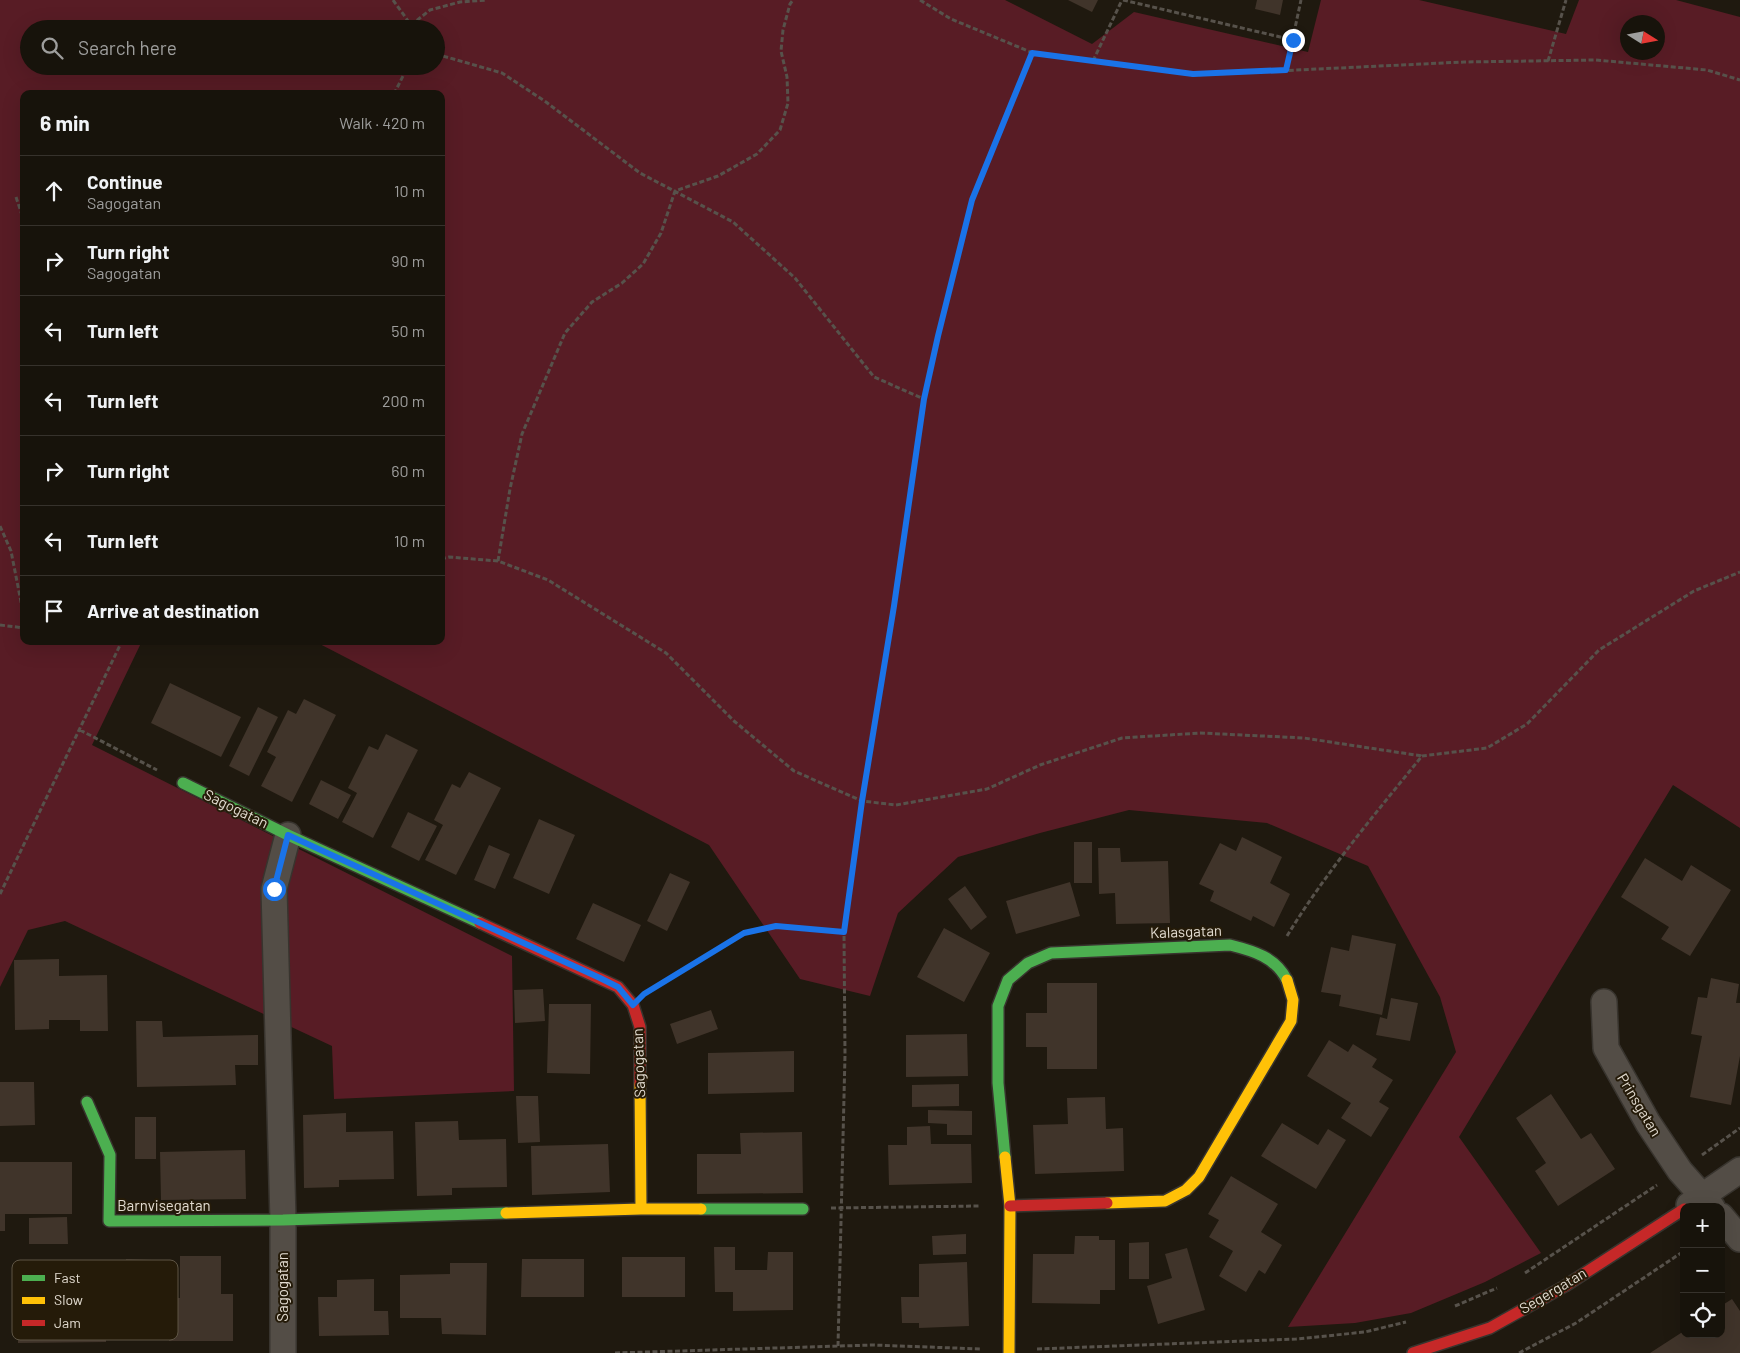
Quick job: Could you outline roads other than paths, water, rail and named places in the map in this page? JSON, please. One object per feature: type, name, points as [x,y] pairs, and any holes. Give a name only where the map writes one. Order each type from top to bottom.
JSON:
[{"type":"street","name":"Sagogatan","points":[[183,783],[288,835],[618,987],[633,1005],[640,1027],[642,1209]]},
{"type":"street","name":"Sagogatan","points":[[283,1353],[283,1220],[274,889],[288,835]]},
{"type":"street","name":"Kalasgatan","points":[[1009,1352],[1010,1206],[998,1083],[998,1006],[1008,980],[1028,962],[1051,953],[1230,945],[1249,950],[1272,961],[1286,976],[1293,998],[1293,1016],[1286,1032],[1199,1177],[1186,1190],[1165,1201],[1010,1206]]},
{"type":"street","name":"Prinsgatan","points":[[1604,1002],[1606,1048],[1648,1123],[1680,1171],[1695,1203]]},
{"type":"street","name":"Barnvisegatan","points":[[87,1102],[110,1155],[108,1221],[283,1220]]},
{"type":"street","points":[[1699,1203],[1740,1170]]},
{"type":"street","points":[[283,1220],[642,1209],[803,1209]]},
{"type":"street","name":"Segergatan","points":[[1413,1353],[1490,1328],[1565,1286],[1680,1215]]},
{"type":"street","points":[[1725,1221],[1740,1239]]}]
